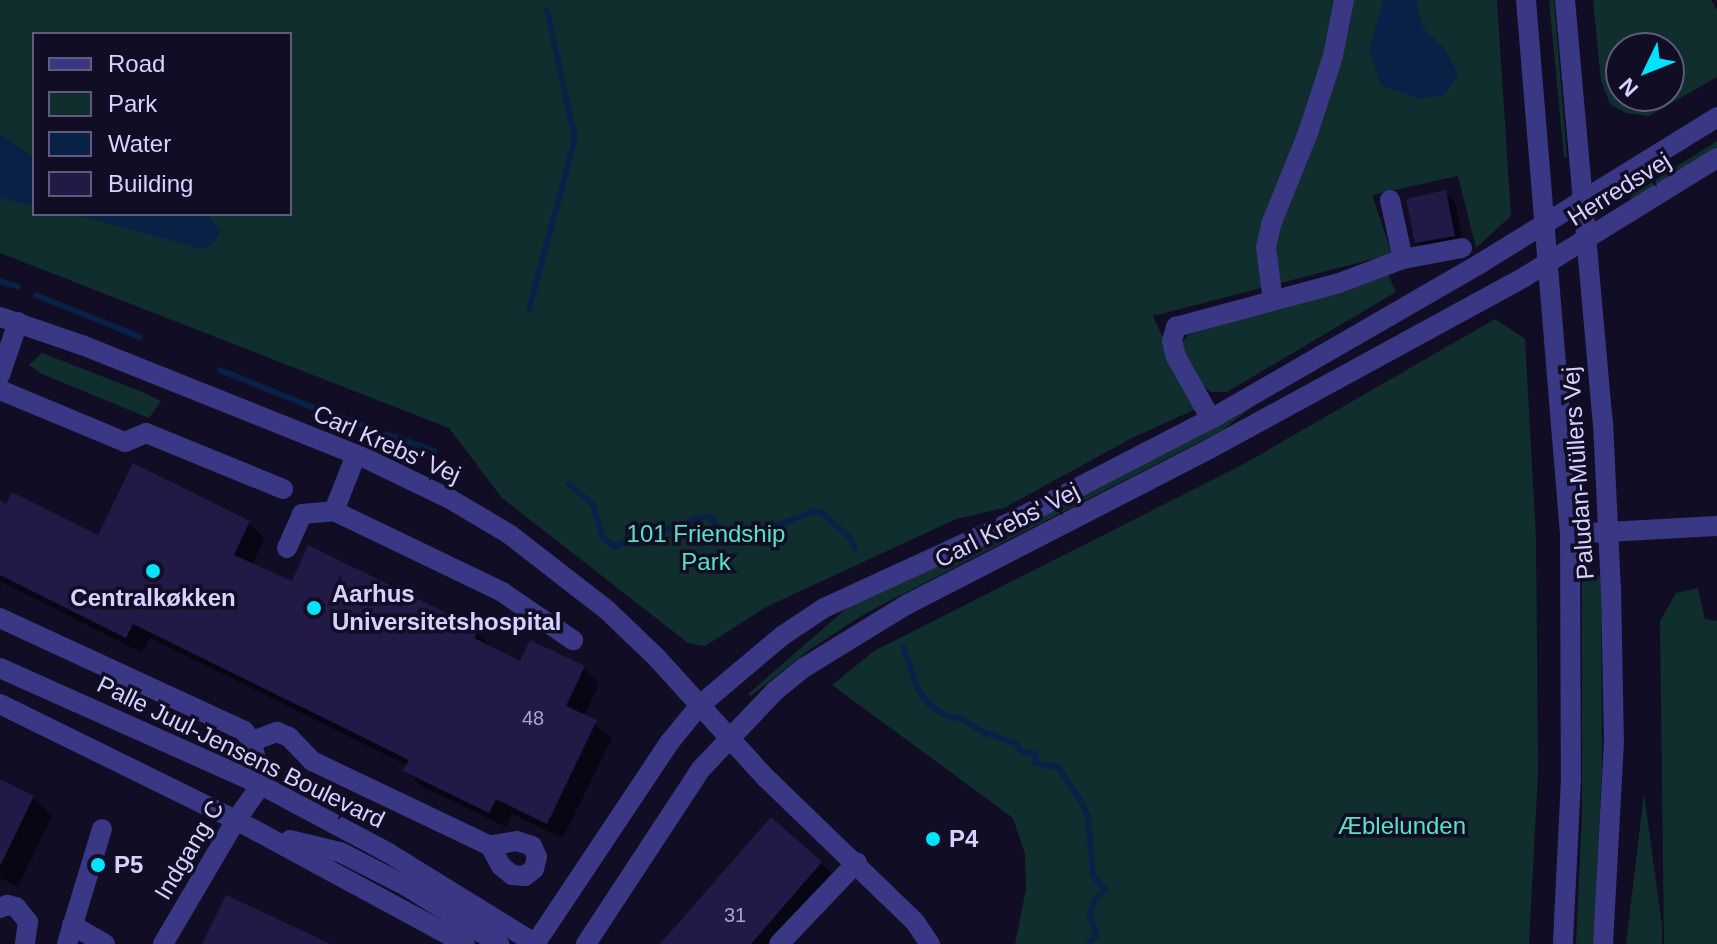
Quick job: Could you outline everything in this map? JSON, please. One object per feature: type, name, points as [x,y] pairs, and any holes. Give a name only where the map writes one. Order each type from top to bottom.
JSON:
[{"type":"street","points":[[1273,301],[1266,247],[1272,222],[1308,133],[1333,56],[1344,0]]},
{"type":"street","name":"Paludan-Müllers Vej","points":[[1526,0],[1570,534],[1571,778],[1563,944]]},
{"type":"street","name":"Paludan-Müllers Vej","points":[[1565,0],[1609,532],[1614,741],[1603,944]]},
{"type":"street","name":"Herredsvej","points":[[1583,200],[1717,117]]},
{"type":"street","name":"Herredsvej","points":[[1547,263],[1717,158]]},
{"type":"street","points":[[1390,200],[1403,259]]},
{"type":"street","name":"Carl Krebs' Vej","points":[[535,944],[669,743],[700,705],[751,660],[824,608],[1013,521],[1211,419],[1583,200]]},
{"type":"street","points":[[1211,419],[1176,357],[1172,341],[1176,327],[1273,301],[1403,259],[1462,248]]},
{"type":"street","name":"Carl Krebs' Vej","points":[[586,944],[701,769],[775,691],[846,639],[1211,448],[1547,263]]},
{"type":"street","points":[[0,375],[9,320]]},
{"type":"street","name":"Carl Krebs' Vej","points":[[9,320],[356,455],[450,499],[521,543],[607,610],[700,705]]},
{"type":"street","points":[[0,390],[125,442],[146,433],[283,489]]},
{"type":"street","points":[[334,511],[356,455]]},
{"type":"street","points":[[287,548],[302,514],[334,511],[502,592],[573,640]]},
{"type":"street","points":[[1570,534],[1717,526]]},
{"type":"street","points":[[0,618],[244,731],[252,741],[261,785]]},
{"type":"street","name":"Palle Juul-Jensens Boulevard","points":[[0,668],[261,785],[387,852],[535,944]]},
{"type":"street","points":[[0,704],[38,720],[236,820],[465,944]]},
{"type":"street","points":[[700,705],[915,922],[930,944]]},
{"type":"street","points":[[252,741],[277,732],[289,737],[312,761],[490,846]]},
{"type":"street","name":"Indgang C","points":[[163,944],[236,820],[261,785]]},
{"type":"street","points":[[102,829],[70,935],[105,944]]},
{"type":"street","points":[[263,834],[340,852],[406,886],[499,944]]},
{"type":"street","points":[[779,944],[857,862]]},
{"type":"street","points":[[352,882],[437,944]]},
{"type":"street","points":[[0,908],[7,905],[16,907],[28,922],[25,944]]},
{"type":"green space","name":"101 Friendship Park","points":[[0,0],[1497,0],[1511,216],[1476,248],[1458,176],[1372,195],[1392,254],[1153,316],[1196,409],[1132,438],[1004,508],[956,519],[766,607],[705,646],[688,643],[502,498],[449,428],[0,253]]},
{"type":"green space","points":[[1549,0],[1554,0],[1567,157],[1564,158]]},
{"type":"green space","points":[[1593,0],[1711,0],[1717,10],[1717,77],[1685,95],[1685,32],[1605,32],[1605,91],[1601,81]]},
{"type":"green space","points":[[1624,112],[1656,112],[1649,116]]},
{"type":"green space","points":[[1717,141],[1717,148],[1631,201],[1630,196]]},
{"type":"green space","points":[[1502,259],[1252,407],[1221,431],[866,613],[809,650],[751,696],[748,694],[847,608]]},
{"type":"green space","points":[[1387,272],[1396,292],[1227,392],[1211,392],[1200,383],[1185,358],[1181,344],[1188,335]]},
{"type":"green space","name":"Æblelunden","points":[[1495,319],[1525,339],[1536,538],[1538,772],[1529,944],[1015,944],[1026,889],[1025,854],[1013,818],[832,685],[874,651],[1242,465]]},
{"type":"green space","points":[[42,353],[161,401],[149,418],[42,374],[29,365]]},
{"type":"green space","points":[[1601,576],[1602,768],[1595,917],[1593,944],[1576,944],[1582,816],[1582,578]]},
{"type":"green space","points":[[1698,588],[1705,619],[1717,621],[1717,944],[1664,944],[1660,621],[1676,593]]},
{"type":"green space","points":[[1644,794],[1662,944],[1626,944]]},
{"type":"water","points":[[1383,0],[1416,0],[1423,28],[1446,50],[1458,74],[1445,95],[1420,99],[1381,85],[1369,49]]},
{"type":"water","points":[[0,134],[32,156],[32,206],[0,198]]},
{"type":"water","points":[[79,216],[209,216],[221,231],[212,245],[203,249]]},
{"type":"building","points":[[1446,190],[1455,236],[1415,243],[1406,199]]},
{"type":"building","points":[[133,463],[250,521],[234,555],[292,581],[308,545],[479,629],[474,638],[520,661],[530,640],[585,666],[566,706],[597,720],[547,824],[496,799],[489,813],[403,771],[409,760],[133,624],[126,638],[0,575],[0,501],[6,504],[12,492],[98,535]]},
{"type":"building","points":[[0,779],[34,796],[0,866]]},
{"type":"building","points":[[771,817],[822,862],[751,944],[660,944]]},
{"type":"building","points":[[226,895],[331,944],[202,944]]},
{"type":"waterway","points":[[529,309],[575,139],[547,10]]},
{"type":"waterway","points":[[0,281],[18,287]]},
{"type":"waterway","points":[[36,295],[140,337]]},
{"type":"waterway","points":[[220,370],[312,407]]},
{"type":"waterway","points":[[329,413],[434,451]]},
{"type":"waterway","points":[[569,484],[593,504],[602,536],[614,547],[626,542],[638,545],[661,531],[706,516],[713,519],[719,532],[731,528],[743,539],[814,511],[823,514],[850,538],[856,551]]},
{"type":"waterway","points":[[903,647],[918,689],[929,704],[944,715],[962,719],[984,732],[1015,743],[1022,752],[1035,754],[1035,763],[1058,767],[1079,798],[1088,816],[1093,875],[1105,890],[1094,901],[1090,915],[1096,935],[1089,944]]},
{"type":"place","name":"Centralkøkken","points":[[153,571]]},
{"type":"place","name":"Aarhus Universitetshospital","points":[[314,608]]},
{"type":"place","name":"P4","points":[[933,839]]},
{"type":"place","name":"P5","points":[[98,865]]}]
